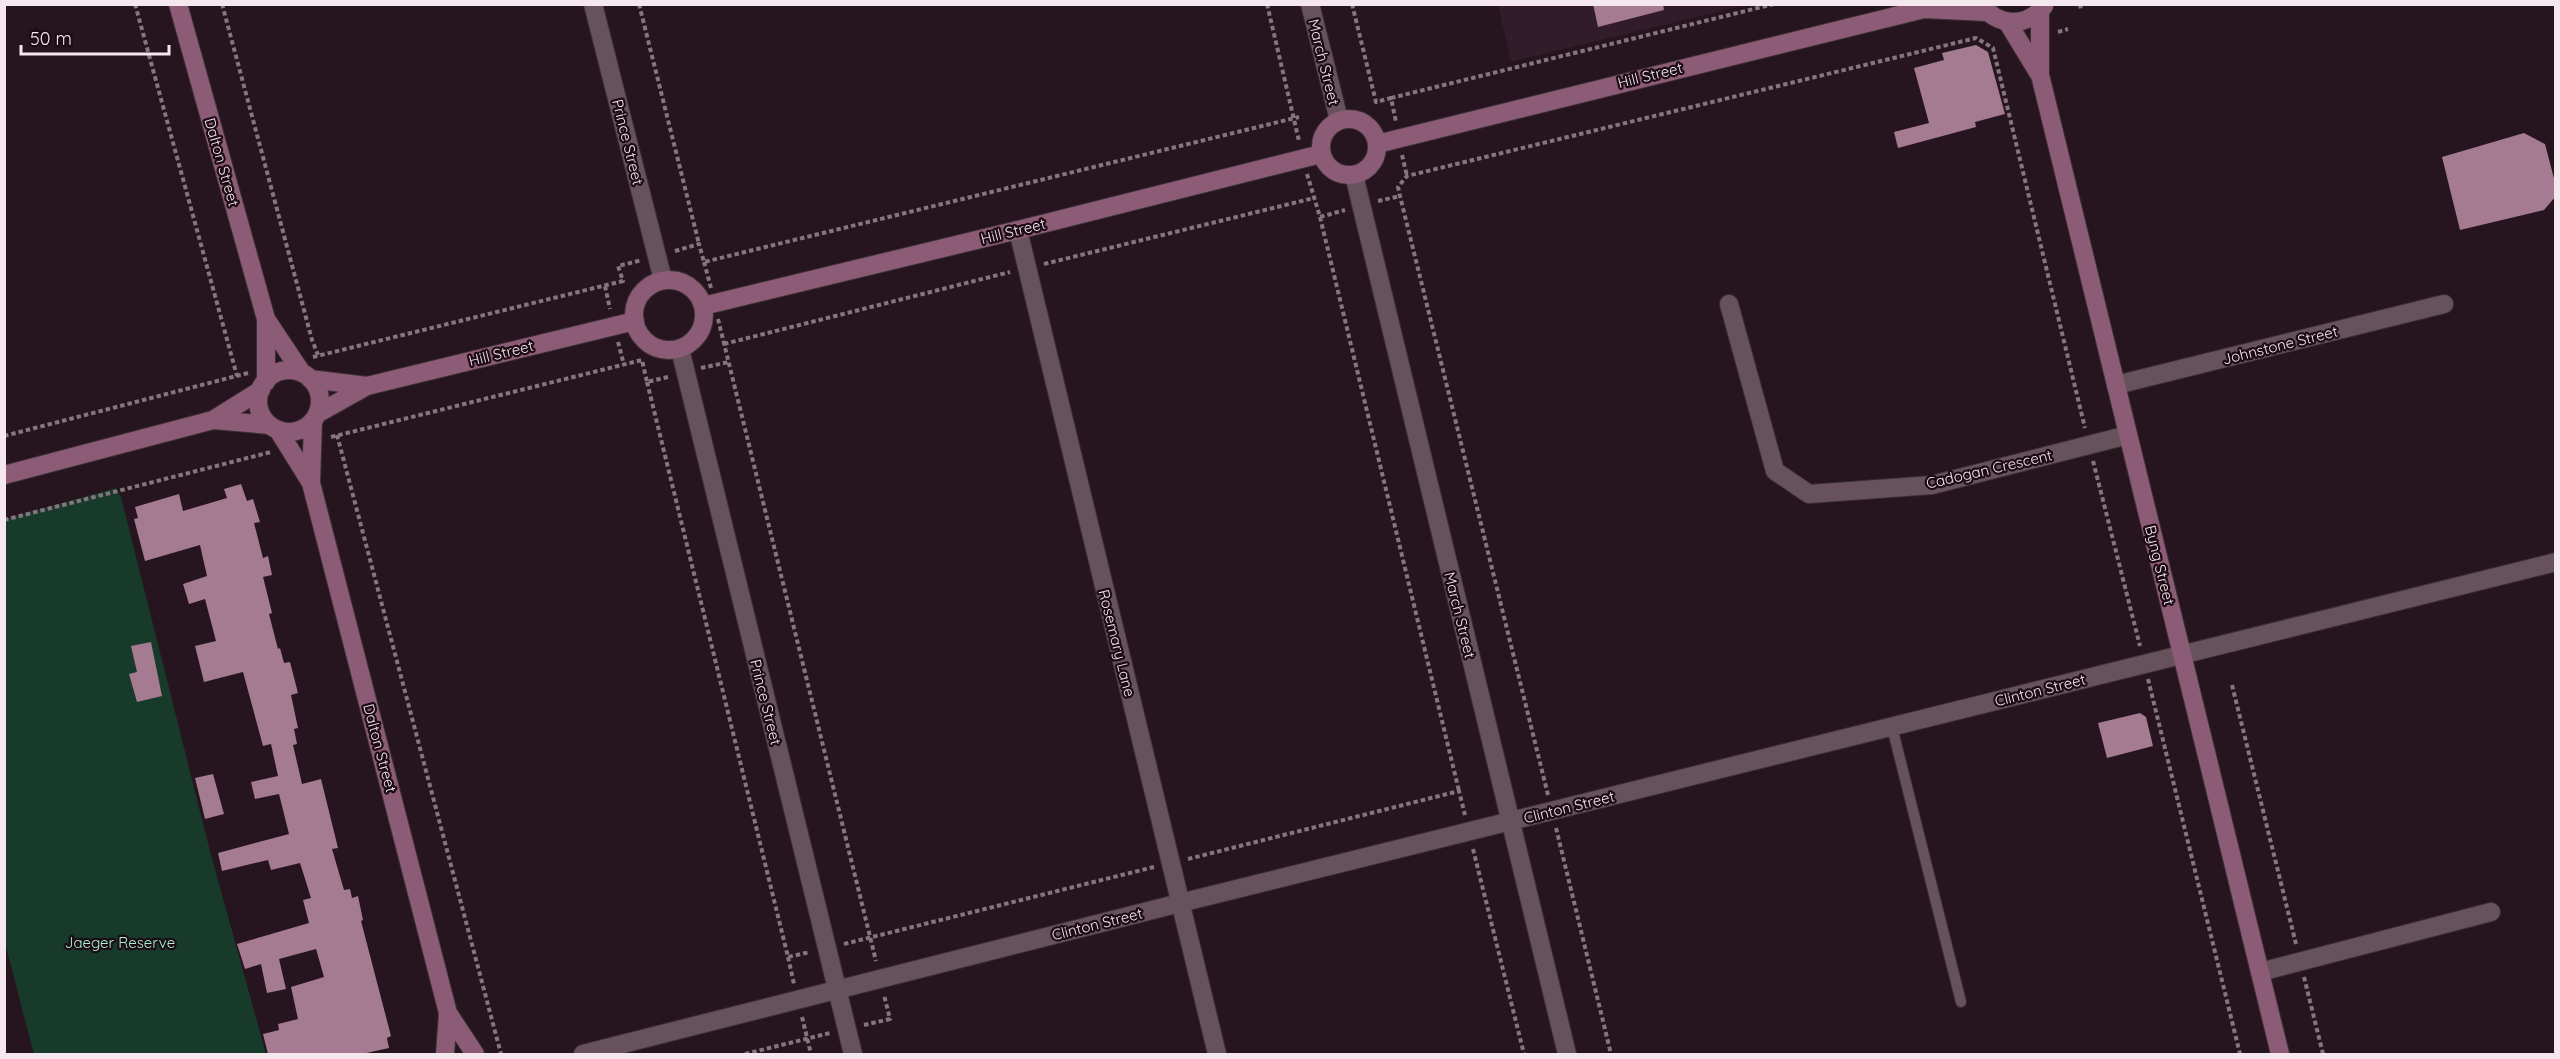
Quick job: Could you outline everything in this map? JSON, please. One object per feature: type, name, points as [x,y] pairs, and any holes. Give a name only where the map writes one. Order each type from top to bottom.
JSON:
[{"type":"main road","name":"Dalton Street","points":[[178,4],[266,319],[263,386]]},
{"type":"main road","name":"Hill Street","points":[[1377,144],[1927,7],[1984,8]]},
{"type":"main road","points":[[1984,8],[1996,19],[2008,23],[2030,19],[2042,8]]},
{"type":"main road","name":"Byng Street","points":[[2042,8],[2040,75],[2280,1054]]},
{"type":"main road","name":"Byng Street","points":[[2008,23],[2040,75]]},
{"type":"main road","points":[[1349,118],[1359,120],[1374,134],[1377,144],[1372,164],[1364,171],[1354,175],[1343,175],[1334,171],[1326,164],[1321,154],[1320,144],[1324,133],[1339,120],[1349,118]]},
{"type":"main road","name":"Hill Street","points":[[709,305],[1321,154]]},
{"type":"main road","points":[[663,280],[676,280],[688,285],[709,305],[700,332],[680,349],[665,350],[651,345],[640,335],[635,321],[635,308],[640,295],[650,285],[663,280]]},
{"type":"main road","name":"Dalton Street","points":[[266,319],[306,376]]},
{"type":"main road","name":"Hill Street","points":[[315,418],[367,386],[635,321]]},
{"type":"main road","points":[[4,475],[213,420],[281,372],[292,370],[306,376],[320,397],[315,418],[298,431],[213,420]]},
{"type":"main road","name":"Hill Street","points":[[306,376],[367,386]]},
{"type":"main road","points":[[263,386],[259,408],[274,428]]},
{"type":"main road","name":"Dalton Street","points":[[315,418],[311,483],[448,1013],[445,1054]]},
{"type":"main road","name":"Dalton Street","points":[[274,428],[311,483]]},
{"type":"main road","name":"Dalton Street","points":[[448,1013],[475,1054]]},
{"type":"street","name":"Prince Street","points":[[593,4],[663,280]]},
{"type":"street","name":"March Street","points":[[1310,4],[1339,120]]},
{"type":"street","name":"March Street","points":[[1354,175],[1567,1054]]},
{"type":"street","name":"Rosemary Lane","points":[[1018,230],[1217,1054]]},
{"type":"street","name":"Cadogan Crescent","points":[[1729,304],[1775,471],[1809,494],[1932,485],[2128,435]]},
{"type":"street","name":"Johnstone Street","points":[[2116,385],[2444,304]]},
{"type":"street","name":"Prince Street","points":[[680,349],[854,1054]]},
{"type":"street","name":"Clinton Street","points":[[583,1054],[1180,903],[2556,562]]},
{"type":"street","points":[[2260,972],[2492,912]]},
{"type":"lane","points":[[1892,727],[1961,1002]]},
{"type":"path","points":[[135,4],[237,376]]},
{"type":"path","points":[[222,4],[318,356]]},
{"type":"path","points":[[639,4],[699,244]]},
{"type":"path","points":[[1267,4],[1302,157],[1320,217],[1524,1054]]},
{"type":"path","points":[[1352,4],[1376,102],[1774,4]]},
{"type":"path","points":[[1391,98],[1407,176]]},
{"type":"path","points":[[1320,217],[1400,196]]},
{"type":"path","points":[[704,262],[709,305],[890,1019],[746,1054]]},
{"type":"path","points":[[312,442],[642,360]]},
{"type":"path","points":[[647,382],[788,957],[870,939],[1460,791]]},
{"type":"path","points":[[337,435],[501,1054]]},
{"type":"path","points":[[4,520],[289,448]]},
{"type":"path","points":[[2232,685],[2323,1054]]},
{"type":"path","points":[[2154,707],[2240,1054]]},
{"type":"path","points":[[1561,851],[1611,1054]]},
{"type":"path","points":[[807,1039],[811,1054]]},
{"type":"shaded area","points":[[1498,4],[1746,5],[1511,62]]},
{"type":"green space","name":"Jaeger Reserve","points":[[116,488],[121,497],[210,851],[266,1054],[34,1054],[30,1040],[5,943],[5,519]]},
{"type":"building","points":[[1593,4],[1663,4],[1664,10],[1598,27]]},
{"type":"building","points":[[1976,45],[1988,52],[2005,114],[1975,122],[1976,127],[1898,148],[1894,132],[1929,123],[1914,68],[1944,60],[1942,53]]},
{"type":"building","points":[[2524,133],[2545,144],[2556,186],[2556,196],[2544,210],[2460,230],[2442,157]]},
{"type":"building","points":[[241,484],[247,501],[253,499],[260,522],[254,523],[263,558],[268,556],[272,575],[263,577],[272,613],[269,614],[278,649],[280,648],[284,663],[290,662],[298,693],[291,695],[298,728],[294,729],[297,744],[293,745],[302,784],[321,779],[338,848],[332,849],[344,890],[350,889],[352,898],[358,896],[363,920],[361,921],[391,1036],[387,1038],[389,1048],[362,1054],[268,1054],[263,1034],[279,1030],[278,1024],[298,1019],[291,987],[324,977],[316,949],[279,959],[286,989],[267,993],[261,964],[245,969],[237,944],[309,923],[303,900],[311,898],[300,863],[271,870],[268,860],[222,871],[218,853],[289,834],[279,794],[255,799],[251,782],[278,776],[271,744],[263,746],[243,672],[204,682],[195,646],[216,641],[205,599],[189,604],[183,584],[207,576],[200,545],[145,561],[134,519],[138,518],[135,507],[179,494],[183,511],[227,498],[224,489]]},
{"type":"building","points":[[151,642],[162,696],[137,702],[129,674],[137,672],[131,646]]},
{"type":"building","points":[[2140,713],[2146,717],[2153,746],[2107,758],[2098,723]]},
{"type":"building","points":[[213,774],[224,814],[205,819],[195,778]]}]
